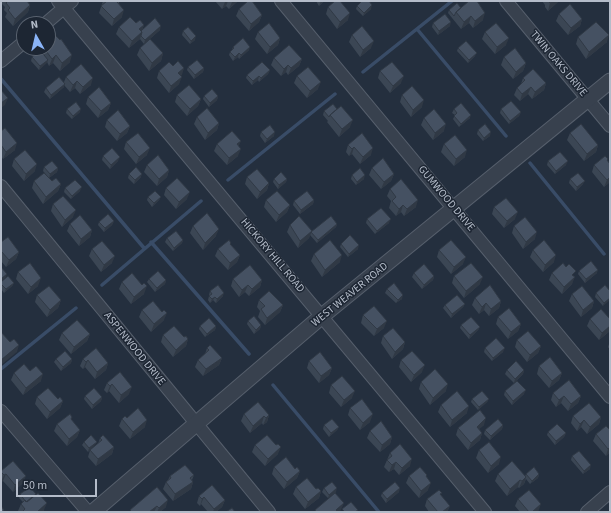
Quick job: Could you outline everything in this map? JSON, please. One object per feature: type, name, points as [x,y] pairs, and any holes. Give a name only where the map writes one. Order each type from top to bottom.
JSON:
[{"type":"street","name":"GUMWOOD DRIVE","points":[[281,1],[610,397]]},
{"type":"street","name":"TWIN OAKS DRIVE","points":[[506,1],[610,126]]},
{"type":"street","points":[[53,16],[65,3]]},
{"type":"street","name":"HICKORY HILL ROAD","points":[[65,3],[322,316],[486,512]]},
{"type":"street","points":[[1,61],[16,49]]},
{"type":"street","name":"WEST WEAVER ROAD","points":[[93,512],[322,316],[610,81]]},
{"type":"street","name":"ASPENWOOD DRIVE","points":[[1,186],[269,512]]},
{"type":"street","points":[[1,411],[88,512]]},
{"type":"street","points":[[587,512],[610,492]]},
{"type":"building","points":[[8,1],[27,1],[30,5],[18,16],[16,16],[15,19],[8,10],[10,8],[6,3]]},
{"type":"building","points":[[107,1],[119,1],[117,2],[124,10],[114,19],[101,6]]},
{"type":"building","points":[[248,1],[252,1],[262,15],[251,24],[239,9]]},
{"type":"building","points":[[335,1],[340,1],[350,13],[340,22],[328,7]]},
{"type":"building","points":[[362,1],[369,1],[372,5],[364,13],[357,6]]},
{"type":"building","points":[[469,1],[477,1],[485,13],[475,21],[471,16],[464,22],[456,12]]},
{"type":"building","points":[[457,3],[461,8],[454,16],[449,10]]},
{"type":"building","points":[[570,4],[582,19],[571,28],[559,14]]},
{"type":"building","points":[[445,14],[451,22],[439,31],[433,23]]},
{"type":"building","points":[[130,17],[136,23],[140,20],[144,25],[139,29],[142,32],[132,41],[119,27]]},
{"type":"building","points":[[155,18],[161,26],[145,40],[141,36],[141,31]]},
{"type":"building","points":[[596,22],[609,35],[589,52],[578,37]]},
{"type":"building","points":[[269,23],[280,38],[270,47],[258,32]]},
{"type":"building","points":[[496,23],[509,38],[497,47],[485,32]]},
{"type":"building","points":[[362,26],[374,41],[363,50],[352,35]]},
{"type":"building","points":[[188,27],[196,36],[191,41],[183,31]]},
{"type":"building","points":[[56,36],[60,40],[61,39],[72,55],[62,63],[56,55]]},
{"type":"building","points":[[243,38],[250,47],[241,55],[239,53],[235,57],[230,52],[234,48],[233,47]]},
{"type":"building","points":[[150,39],[163,53],[152,63],[140,48]]},
{"type":"building","points":[[466,41],[477,53],[469,60],[458,48]]},
{"type":"building","points":[[289,45],[302,59],[291,68],[288,65],[284,69],[274,58]]},
{"type":"building","points":[[515,48],[526,63],[516,72],[504,57]]},
{"type":"building","points":[[45,56],[48,60],[40,66],[32,57]]},
{"type":"building","points":[[197,60],[204,68],[195,75],[188,67]]},
{"type":"building","points":[[178,61],[184,68],[178,73],[182,77],[171,86],[159,71],[169,62],[173,66]]},
{"type":"building","points":[[262,62],[270,70],[261,78],[259,76],[253,81],[247,75]]},
{"type":"building","points":[[392,62],[404,76],[393,86],[380,71]]},
{"type":"building","points":[[81,64],[93,78],[83,87],[77,81],[73,85],[66,77]]},
{"type":"building","points":[[308,67],[321,82],[310,91],[297,76]]},
{"type":"building","points":[[533,69],[546,83],[535,92],[531,87],[522,94],[517,88],[525,80],[523,78]]},
{"type":"building","points":[[59,77],[65,84],[51,95],[46,88]]},
{"type":"building","points":[[189,85],[201,99],[190,109],[177,95]]},
{"type":"building","points":[[412,86],[424,100],[413,110],[402,95]]},
{"type":"building","points":[[99,87],[111,103],[101,111],[88,97]]},
{"type":"building","points":[[212,89],[218,96],[210,103],[204,96]]},
{"type":"building","points":[[1,90],[8,98],[1,103]]},
{"type":"building","points":[[511,101],[521,112],[510,121],[501,109]]},
{"type":"building","points":[[76,102],[81,109],[73,116],[67,109]]},
{"type":"building","points":[[461,103],[471,115],[461,124],[454,116],[457,113],[454,109]]},
{"type":"building","points":[[333,104],[337,109],[329,117],[324,111]]},
{"type":"building","points":[[341,106],[353,120],[342,129],[330,115]]},
{"type":"building","points":[[207,108],[219,123],[208,133],[197,117]]},
{"type":"building","points":[[434,109],[446,124],[435,133],[424,118]]},
{"type":"building","points":[[118,110],[130,126],[120,134],[107,120]]},
{"type":"building","points":[[485,124],[491,132],[484,138],[478,130]]},
{"type":"building","points":[[581,124],[598,145],[587,154],[570,133]]},
{"type":"building","points":[[270,125],[275,132],[267,139],[261,132]]},
{"type":"building","points":[[5,128],[17,143],[6,152],[1,145],[1,131]]},
{"type":"building","points":[[232,131],[241,141],[237,144],[241,149],[229,158],[217,144]]},
{"type":"building","points":[[138,133],[150,148],[139,157],[126,142]]},
{"type":"building","points":[[362,133],[373,148],[363,157],[354,147],[352,149],[348,145]]},
{"type":"building","points":[[455,135],[467,150],[456,159],[444,144]]},
{"type":"building","points":[[112,148],[120,157],[111,165],[103,156]]},
{"type":"building","points":[[25,150],[37,164],[26,174],[14,159]]},
{"type":"building","points":[[560,152],[568,161],[556,171],[548,161]]},
{"type":"building","points":[[158,155],[169,170],[159,179],[147,165]]},
{"type":"building","points":[[605,156],[610,164],[610,177],[607,180],[594,165]]},
{"type":"building","points":[[383,158],[394,174],[384,182],[372,168]]},
{"type":"building","points":[[52,161],[58,168],[50,174],[44,167]]},
{"type":"building","points":[[136,167],[142,174],[135,180],[129,174]]},
{"type":"building","points":[[360,168],[365,175],[357,182],[352,175]]},
{"type":"building","points":[[257,169],[269,183],[260,192],[247,177]]},
{"type":"building","points":[[281,172],[287,179],[279,185],[274,179]]},
{"type":"building","points":[[44,173],[52,181],[56,178],[61,184],[46,197],[34,181]]},
{"type":"building","points":[[578,173],[585,181],[577,187],[570,179]]},
{"type":"building","points":[[177,178],[190,192],[179,202],[166,188]]},
{"type":"building","points":[[401,179],[418,200],[407,209],[403,205],[399,209],[392,201],[396,197],[390,189]]},
{"type":"building","points":[[75,180],[82,187],[72,196],[65,188]]},
{"type":"building","points":[[155,191],[161,197],[154,203],[148,197]]},
{"type":"building","points":[[277,191],[290,205],[279,215],[266,200]]},
{"type":"building","points":[[307,191],[314,200],[301,210],[294,201]]},
{"type":"building","points":[[63,196],[76,210],[65,220],[53,204]]},
{"type":"building","points":[[506,198],[518,212],[507,221],[494,207]]},
{"type":"building","points":[[381,208],[391,219],[377,231],[367,219]]},
{"type":"building","points":[[207,213],[219,229],[205,243],[193,226]]},
{"type":"building","points":[[108,214],[114,221],[105,228],[99,222]]},
{"type":"building","points":[[80,215],[92,230],[81,239],[70,224]]},
{"type":"building","points":[[299,216],[312,231],[300,241],[290,225]]},
{"type":"building","points":[[331,216],[337,224],[318,240],[311,232]]},
{"type":"building","points":[[525,217],[537,232],[526,242],[514,226]]},
{"type":"building","points":[[176,231],[183,240],[174,248],[167,238]]},
{"type":"building","points":[[350,235],[359,245],[349,254],[341,244]]},
{"type":"building","points":[[8,237],[19,252],[9,260],[1,251],[1,242]]},
{"type":"building","points":[[229,240],[231,243],[230,244],[240,255],[230,263],[218,249]]},
{"type":"building","points":[[330,240],[342,255],[325,270],[314,254]]},
{"type":"building","points":[[451,240],[466,257],[454,267],[439,250]]},
{"type":"building","points":[[544,240],[556,255],[545,265],[533,250]]},
{"type":"building","points":[[102,241],[115,256],[104,265],[92,249]]},
{"type":"building","points":[[591,261],[598,270],[586,279],[579,271]]},
{"type":"building","points":[[30,263],[41,278],[31,287],[18,272]]},
{"type":"building","points":[[471,263],[483,277],[466,291],[454,276]]},
{"type":"building","points":[[563,263],[566,267],[569,264],[576,271],[572,275],[575,277],[564,287],[552,273]]},
{"type":"building","points":[[424,264],[434,276],[424,285],[414,273]]},
{"type":"building","points":[[250,265],[262,280],[252,289],[248,285],[242,290],[233,279]]},
{"type":"building","points":[[1,267],[7,274],[1,279]]},
{"type":"building","points":[[158,271],[166,280],[157,288],[149,279]]},
{"type":"building","points":[[132,273],[142,285],[144,283],[147,286],[134,297],[122,282]]},
{"type":"building","points":[[8,276],[14,283],[6,289],[1,282]]},
{"type":"building","points":[[394,283],[403,295],[398,300],[387,289]]},
{"type":"building","points":[[218,285],[224,293],[217,299],[215,297],[212,299],[209,296],[212,294],[210,291]]},
{"type":"building","points":[[490,285],[501,301],[491,309],[486,303],[482,307],[475,298]]},
{"type":"building","points":[[605,285],[610,291],[610,298],[604,303],[596,293]]},
{"type":"building","points":[[49,286],[61,300],[50,310],[37,295]]},
{"type":"building","points":[[582,286],[594,301],[583,310],[572,294]]},
{"type":"building","points":[[269,291],[283,305],[267,318],[261,309],[265,306],[259,300]]},
{"type":"building","points":[[457,295],[465,304],[452,314],[445,305]]},
{"type":"building","points":[[153,301],[162,312],[164,310],[167,313],[154,324],[142,310]]},
{"type":"building","points":[[374,306],[387,321],[377,329],[363,315]]},
{"type":"building","points":[[509,308],[521,324],[511,332],[498,317]]},
{"type":"building","points":[[601,309],[610,319],[610,326],[602,333],[590,319]]},
{"type":"building","points":[[254,316],[261,325],[256,330],[248,321]]},
{"type":"building","points":[[471,317],[480,327],[470,335],[461,325]]},
{"type":"building","points":[[209,318],[216,326],[207,334],[200,326]]},
{"type":"building","points":[[77,320],[90,334],[74,347],[62,333]]},
{"type":"building","points":[[174,326],[184,337],[186,336],[188,339],[176,350],[163,335]]},
{"type":"building","points":[[393,328],[405,342],[395,352],[383,336]]},
{"type":"building","points":[[528,331],[541,346],[530,355],[517,340]]},
{"type":"building","points":[[1,332],[10,342],[14,339],[19,345],[1,360]]},
{"type":"building","points":[[496,338],[505,348],[493,358],[485,348]]},
{"type":"building","points":[[210,345],[222,358],[206,369],[198,360],[209,350],[207,348]]},
{"type":"building","points":[[96,348],[108,363],[97,372],[88,360],[86,362],[83,359]]},
{"type":"building","points":[[65,351],[72,359],[63,367],[56,359]]},
{"type":"building","points":[[412,351],[425,365],[414,375],[401,360]]},
{"type":"building","points":[[320,352],[332,368],[321,376],[309,361]]},
{"type":"building","points":[[550,357],[562,373],[552,381],[539,366]]},
{"type":"building","points":[[516,361],[524,370],[515,379],[507,370]]},
{"type":"building","points":[[24,364],[30,371],[36,366],[43,374],[26,388],[14,373]]},
{"type":"building","points":[[435,369],[448,384],[433,398],[421,382]]},
{"type":"building","points":[[120,372],[132,387],[121,395],[112,384],[110,386],[107,383]]},
{"type":"building","points":[[342,376],[355,391],[344,400],[331,385]]},
{"type":"building","points":[[569,380],[581,396],[571,404],[564,396],[559,400],[553,393]]},
{"type":"building","points":[[517,381],[526,390],[513,401],[505,391]]},
{"type":"building","points":[[48,388],[58,399],[60,397],[63,401],[50,412],[37,397]]},
{"type":"building","points":[[94,388],[102,397],[93,405],[85,396]]},
{"type":"building","points":[[457,391],[469,406],[452,420],[441,405]]},
{"type":"building","points":[[482,391],[489,399],[479,407],[472,399]]},
{"type":"building","points":[[362,399],[373,414],[363,423],[350,408]]},
{"type":"building","points":[[258,402],[269,415],[266,418],[264,416],[253,426],[244,414]]},
{"type":"building","points":[[589,403],[601,417],[590,427],[584,420],[580,424],[573,416]]},
{"type":"building","points":[[138,408],[147,420],[133,432],[122,419],[125,416],[127,418]]},
{"type":"building","points":[[480,410],[486,418],[477,427],[482,433],[471,443],[458,428]]},
{"type":"building","points":[[70,414],[72,417],[71,419],[80,430],[69,439],[57,424]]},
{"type":"building","points":[[332,419],[339,427],[331,433],[324,425]]},
{"type":"building","points":[[498,419],[503,425],[491,436],[485,430]]},
{"type":"building","points":[[381,421],[392,437],[382,445],[370,431]]},
{"type":"building","points":[[557,424],[566,433],[556,441],[548,432]]},
{"type":"building","points":[[606,426],[610,430],[610,447],[608,449],[596,434]]},
{"type":"building","points":[[91,435],[97,442],[89,448],[84,442]]},
{"type":"building","points":[[103,435],[114,447],[98,459],[90,450],[102,440],[100,438]]},
{"type":"building","points":[[267,435],[276,445],[278,444],[281,447],[268,459],[255,445]]},
{"type":"building","points":[[489,442],[501,457],[491,466],[479,450]]},
{"type":"building","points":[[400,444],[412,459],[402,468],[396,462],[392,465],[387,460],[392,456],[390,453]]},
{"type":"building","points":[[579,451],[591,465],[584,471],[572,456]]},
{"type":"building","points":[[286,457],[295,469],[297,467],[300,471],[287,482],[274,467]]},
{"type":"building","points":[[13,461],[26,476],[15,485],[6,474],[4,475],[1,472]]},
{"type":"building","points":[[512,461],[526,477],[510,489],[498,474]]},
{"type":"building","points":[[185,465],[194,475],[190,478],[193,482],[175,494],[166,482],[171,478],[170,476]]},
{"type":"building","points":[[420,467],[427,475],[426,476],[431,483],[421,491],[409,476]]},
{"type":"building","points":[[534,467],[539,474],[532,481],[526,474]]},
{"type":"building","points":[[307,478],[316,489],[318,488],[321,491],[308,502],[296,487]]},
{"type":"building","points":[[332,482],[337,488],[329,495],[324,488]]},
{"type":"building","points":[[395,482],[400,488],[387,499],[382,493]]},
{"type":"building","points":[[212,485],[225,500],[214,509],[204,497],[202,499],[199,496]]},
{"type":"building","points":[[30,487],[36,494],[26,502],[20,494]]},
{"type":"building","points":[[157,487],[168,500],[159,508],[157,506],[149,512],[132,512],[130,510]]},
{"type":"building","points":[[439,490],[442,493],[440,494],[450,506],[442,512],[438,512],[427,499]]},
{"type":"building","points":[[529,490],[541,504],[532,512],[529,512],[518,499]]},
{"type":"building","points":[[38,493],[47,503],[37,512],[22,512],[25,509],[21,504],[25,500],[27,502]]},
{"type":"building","points":[[335,493],[344,503],[336,510],[338,512],[316,512],[315,510]]},
{"type":"building","points":[[351,502],[358,510],[355,512],[345,512],[342,509]]},
{"type":"building","points":[[232,508],[235,512],[226,512]]},
{"type":"waterway","points":[[363,72],[452,1]]},
{"type":"waterway","points":[[417,29],[506,136]]},
{"type":"waterway","points":[[1,79],[144,248]]},
{"type":"waterway","points":[[228,180],[335,94]]},
{"type":"waterway","points":[[530,163],[604,254]]},
{"type":"waterway","points":[[102,285],[201,201]]},
{"type":"waterway","points":[[151,242],[249,354]]},
{"type":"waterway","points":[[1,369],[76,308]]},
{"type":"waterway","points":[[273,385],[379,512]]}]
